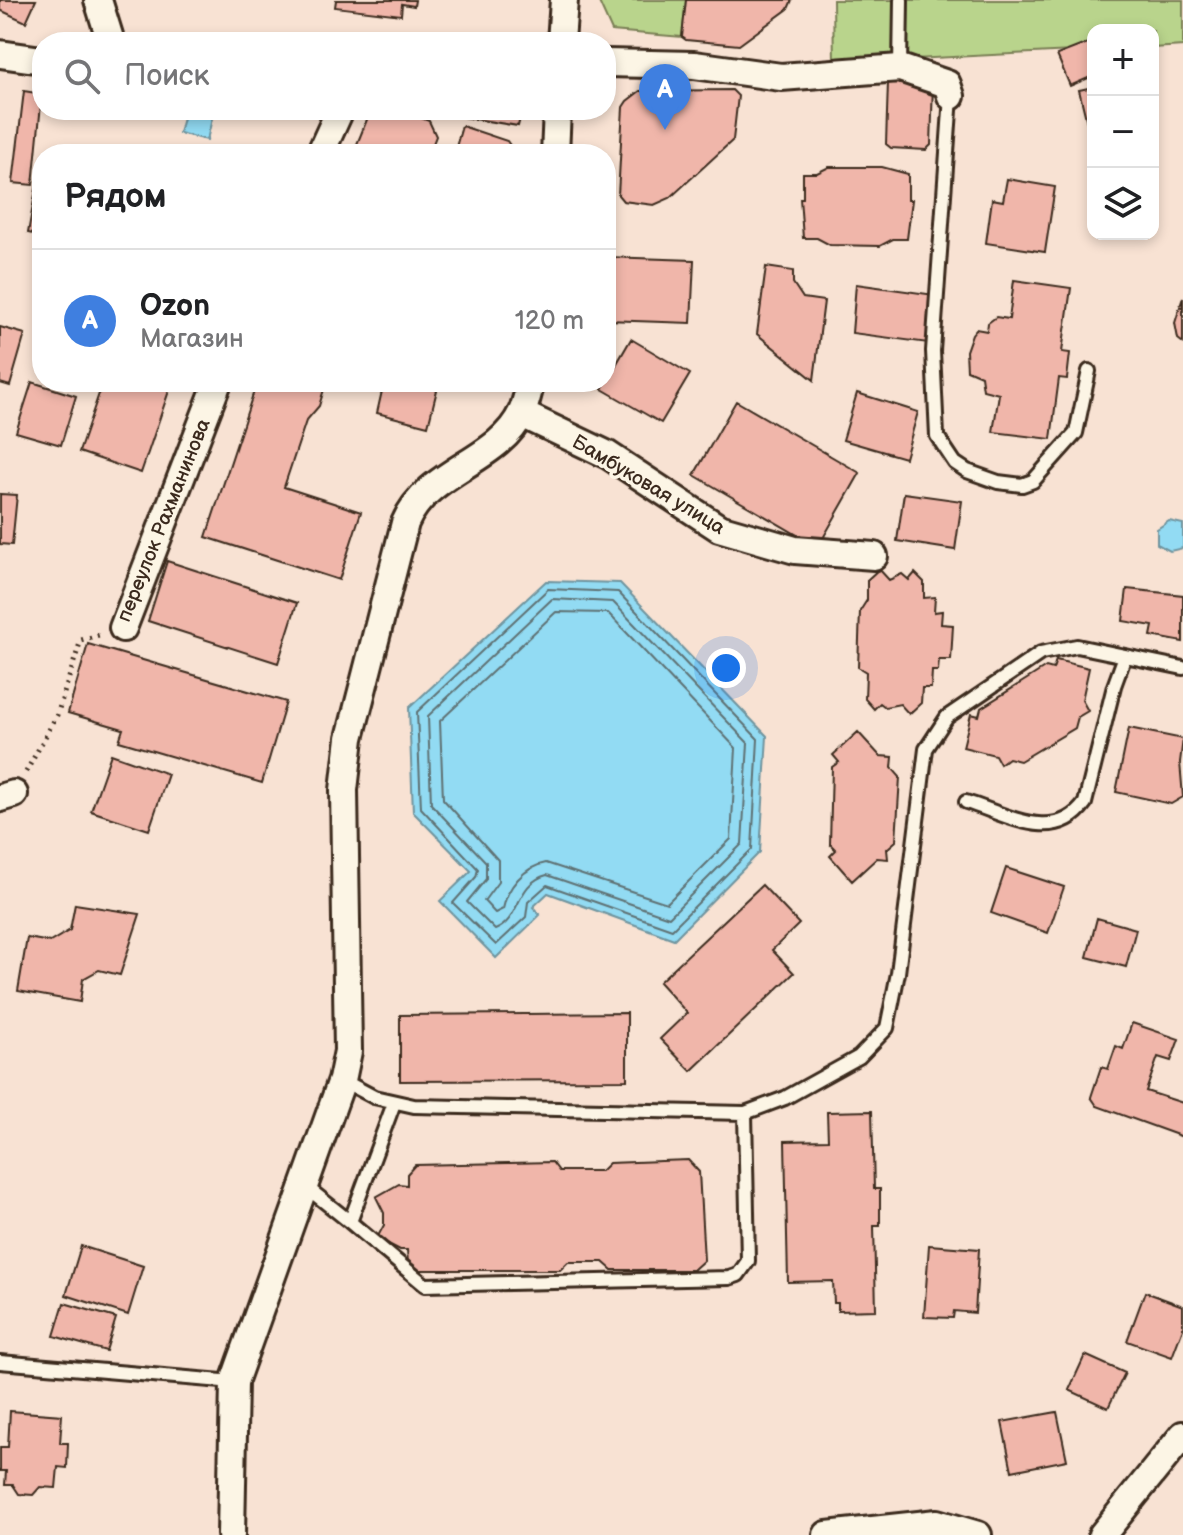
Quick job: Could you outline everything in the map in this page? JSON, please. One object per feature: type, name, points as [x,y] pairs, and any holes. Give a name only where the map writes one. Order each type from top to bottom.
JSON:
[{"type":"street","points":[[98,0],[108,32]]},
{"type":"street","points":[[562,32],[564,0]]},
{"type":"street","points":[[0,54],[32,59]]},
{"type":"street","points":[[616,63],[694,65],[781,77],[900,68],[947,84],[951,96]]},
{"type":"street","points":[[325,144],[335,120]]},
{"type":"street","points":[[555,144],[557,120]]},
{"type":"street","name":"переулок Рахманинова","points":[[123,628],[214,392]]},
{"type":"street","points":[[231,1535],[234,1382],[342,1080],[349,1018],[344,790],[350,738],[405,523],[423,494],[503,435],[522,414],[528,392]]},
{"type":"street","name":"Бамбуковая улица","points":[[522,414],[608,455],[719,528],[795,550],[874,556]]},
{"type":"street","points":[[1102,1535],[1183,1435]]},
{"type":"street","points":[[827,1535],[937,1523],[978,1535]]},
{"type":"lane","points":[[900,68],[901,0]]},
{"type":"lane","points":[[951,96],[933,351],[937,436],[955,463],[967,471],[998,482],[1022,485],[1033,481],[1076,433],[1089,371]]},
{"type":"lane","points":[[342,1080],[394,1103],[745,1113],[785,1098],[859,1057],[887,1028],[898,973],[926,749],[947,717],[1041,653],[1077,646],[1183,668]]},
{"type":"lane","points":[[966,802],[1047,827],[1062,824],[1076,815],[1085,803],[1114,686],[1125,656]]},
{"type":"lane","points":[[350,1222],[394,1103]]},
{"type":"lane","points":[[305,1186],[425,1285],[729,1278],[738,1275],[748,1261],[745,1113]]},
{"type":"lane","points":[[0,1362],[234,1382]]},
{"type":"path","name":"переулок Рахманинова","points":[[7,796],[57,715],[81,640],[123,628]]},
{"type":"green space","points":[[598,0],[686,0],[682,37],[612,31]]},
{"type":"green space","points":[[833,0],[1183,0],[1183,46],[1159,48],[1159,24],[1087,24],[1087,50],[834,63]]},
{"type":"water","points":[[182,120],[212,120],[207,140],[179,133]]},
{"type":"water","points":[[1169,521],[1183,524],[1183,548],[1170,551],[1157,544],[1157,529]]},
{"type":"water","points":[[546,581],[620,583],[767,736],[760,852],[674,939],[548,893],[533,907],[540,915],[496,958],[440,901],[471,871],[413,812],[409,708]]},
{"type":"building","points":[[0,0],[36,0],[26,22],[0,10]]},
{"type":"building","points":[[336,0],[415,0],[414,6],[402,4],[401,15],[335,7]]},
{"type":"building","points":[[686,0],[792,0],[788,9],[739,45],[686,40],[682,37]]},
{"type":"building","points":[[1087,43],[1087,79],[1070,86],[1057,55]]},
{"type":"building","points":[[928,79],[933,83],[931,145],[926,150],[891,148],[886,144],[888,82]]},
{"type":"building","points":[[1087,88],[1087,123],[1079,90]]},
{"type":"building","points":[[732,90],[738,96],[733,140],[670,198],[654,205],[623,201],[618,195],[623,107],[627,101],[640,91]]},
{"type":"building","points":[[24,91],[32,92],[32,120],[39,120],[37,144],[32,144],[32,185],[13,183]]},
{"type":"building","points":[[367,120],[426,120],[436,136],[433,144],[357,144]]},
{"type":"building","points":[[481,120],[520,120],[518,126]]},
{"type":"building","points":[[462,126],[509,144],[457,144]]},
{"type":"building","points":[[829,167],[882,167],[908,174],[908,200],[912,200],[907,239],[893,239],[880,246],[830,245],[817,238],[803,238],[800,198],[803,198],[803,173],[817,173]]},
{"type":"building","points":[[1007,179],[1055,187],[1045,252],[986,243],[992,199],[1003,201]]},
{"type":"building","points":[[32,211],[32,234],[28,233]]},
{"type":"building","points":[[616,257],[694,260],[691,323],[616,320]]},
{"type":"building","points":[[766,267],[793,271],[793,283],[803,298],[824,301],[814,380],[757,334]]},
{"type":"building","points":[[1014,280],[1071,288],[1062,352],[1070,353],[1067,379],[1059,378],[1051,439],[993,432],[999,394],[983,390],[981,376],[967,370],[966,351],[976,329],[987,331],[988,323],[996,317],[1009,319]]},
{"type":"building","points":[[856,284],[935,295],[928,343],[852,333]]},
{"type":"building","points":[[1183,297],[1183,343],[1178,339],[1175,323]]},
{"type":"building","points":[[0,327],[25,334],[10,386],[0,383]]},
{"type":"building","points":[[631,339],[690,374],[661,423],[607,392],[616,392],[616,365]]},
{"type":"building","points":[[32,382],[32,392],[63,392],[76,396],[61,445],[16,432]]},
{"type":"building","points":[[100,392],[169,392],[141,473],[79,452]]},
{"type":"building","points":[[254,392],[323,392],[319,406],[306,421],[284,487],[361,512],[339,580],[206,537]]},
{"type":"building","points":[[382,392],[436,392],[428,426],[377,413]]},
{"type":"building","points":[[857,393],[918,412],[905,458],[843,440]]},
{"type":"building","points":[[736,401],[860,473],[818,547],[694,475]]},
{"type":"building","points":[[904,493],[962,501],[955,550],[897,541]]},
{"type":"building","points":[[0,494],[17,495],[12,545],[0,544]]},
{"type":"building","points":[[167,561],[297,603],[278,663],[148,621]]},
{"type":"building","points":[[879,569],[889,580],[902,574],[909,580],[915,573],[924,582],[924,598],[935,597],[934,612],[942,611],[941,624],[953,625],[951,660],[939,660],[938,671],[932,671],[931,688],[922,688],[921,703],[909,714],[900,704],[885,707],[880,703],[874,709],[865,699],[866,672],[858,667],[860,611],[867,600],[867,580]]},
{"type":"building","points":[[1127,589],[1183,595],[1183,642],[1151,636],[1153,626],[1123,621]]},
{"type":"building","points":[[88,644],[286,702],[262,783],[119,741],[123,729],[68,713]]},
{"type":"building","points":[[1056,660],[1089,668],[1082,700],[1088,711],[1078,717],[1075,728],[1020,761],[1008,758],[1000,764],[995,755],[963,747],[971,714],[979,716],[981,708],[1046,667],[1053,669]]},
{"type":"building","points":[[1129,728],[1183,739],[1180,762],[1183,797],[1171,804],[1116,792]]},
{"type":"building","points":[[858,732],[880,756],[893,757],[892,768],[900,777],[896,841],[887,849],[888,859],[877,858],[852,881],[830,856],[836,850],[830,844],[832,767],[839,762],[833,755]]},
{"type":"building","points":[[111,754],[168,774],[149,830],[91,811]]},
{"type":"building","points":[[1006,868],[1064,887],[1048,933],[991,913]]},
{"type":"building","points":[[762,885],[799,924],[772,950],[794,973],[691,1071],[660,1039],[687,1013],[659,982]]},
{"type":"building","points":[[75,904],[140,914],[120,975],[99,970],[83,979],[80,1002],[18,991],[27,938],[50,942],[70,930]]},
{"type":"building","points":[[1097,918],[1136,929],[1126,967],[1087,957]]},
{"type":"building","points":[[627,1013],[627,1080],[400,1081],[400,1015]]},
{"type":"building","points":[[1132,1023],[1179,1039],[1171,1061],[1158,1057],[1146,1091],[1183,1103],[1183,1137],[1097,1106],[1091,1097],[1101,1067],[1108,1069],[1116,1046],[1123,1049]]},
{"type":"building","points":[[872,1111],[874,1189],[880,1189],[880,1226],[874,1226],[876,1310],[838,1311],[838,1303],[834,1303],[833,1281],[788,1282],[785,1141],[828,1140],[827,1112]]},
{"type":"building","points":[[688,1160],[699,1172],[704,1260],[693,1270],[612,1270],[603,1262],[568,1262],[560,1270],[418,1270],[408,1263],[407,1250],[400,1250],[377,1238],[384,1225],[384,1213],[376,1197],[399,1184],[407,1185],[407,1174],[415,1165],[552,1162],[559,1171],[601,1171],[609,1163]]},
{"type":"building","points":[[929,1245],[979,1249],[975,1313],[954,1311],[953,1318],[924,1317]]},
{"type":"building","points":[[81,1246],[143,1266],[128,1315],[66,1295]]},
{"type":"building","points":[[1145,1292],[1183,1306],[1183,1328],[1172,1357],[1127,1341]]},
{"type":"building","points":[[64,1303],[116,1318],[106,1351],[54,1336]]},
{"type":"building","points":[[1085,1355],[1125,1373],[1108,1408],[1069,1390]]},
{"type":"building","points":[[10,1411],[62,1415],[60,1443],[68,1443],[67,1468],[58,1467],[56,1488],[40,1487],[33,1495],[19,1494],[13,1485],[5,1485],[6,1471],[0,1471],[0,1447],[8,1447]]},
{"type":"building","points":[[1057,1412],[1067,1460],[1012,1471],[1002,1422]]},
{"type":"place","name":"Ozon","points":[[665,130]]}]
